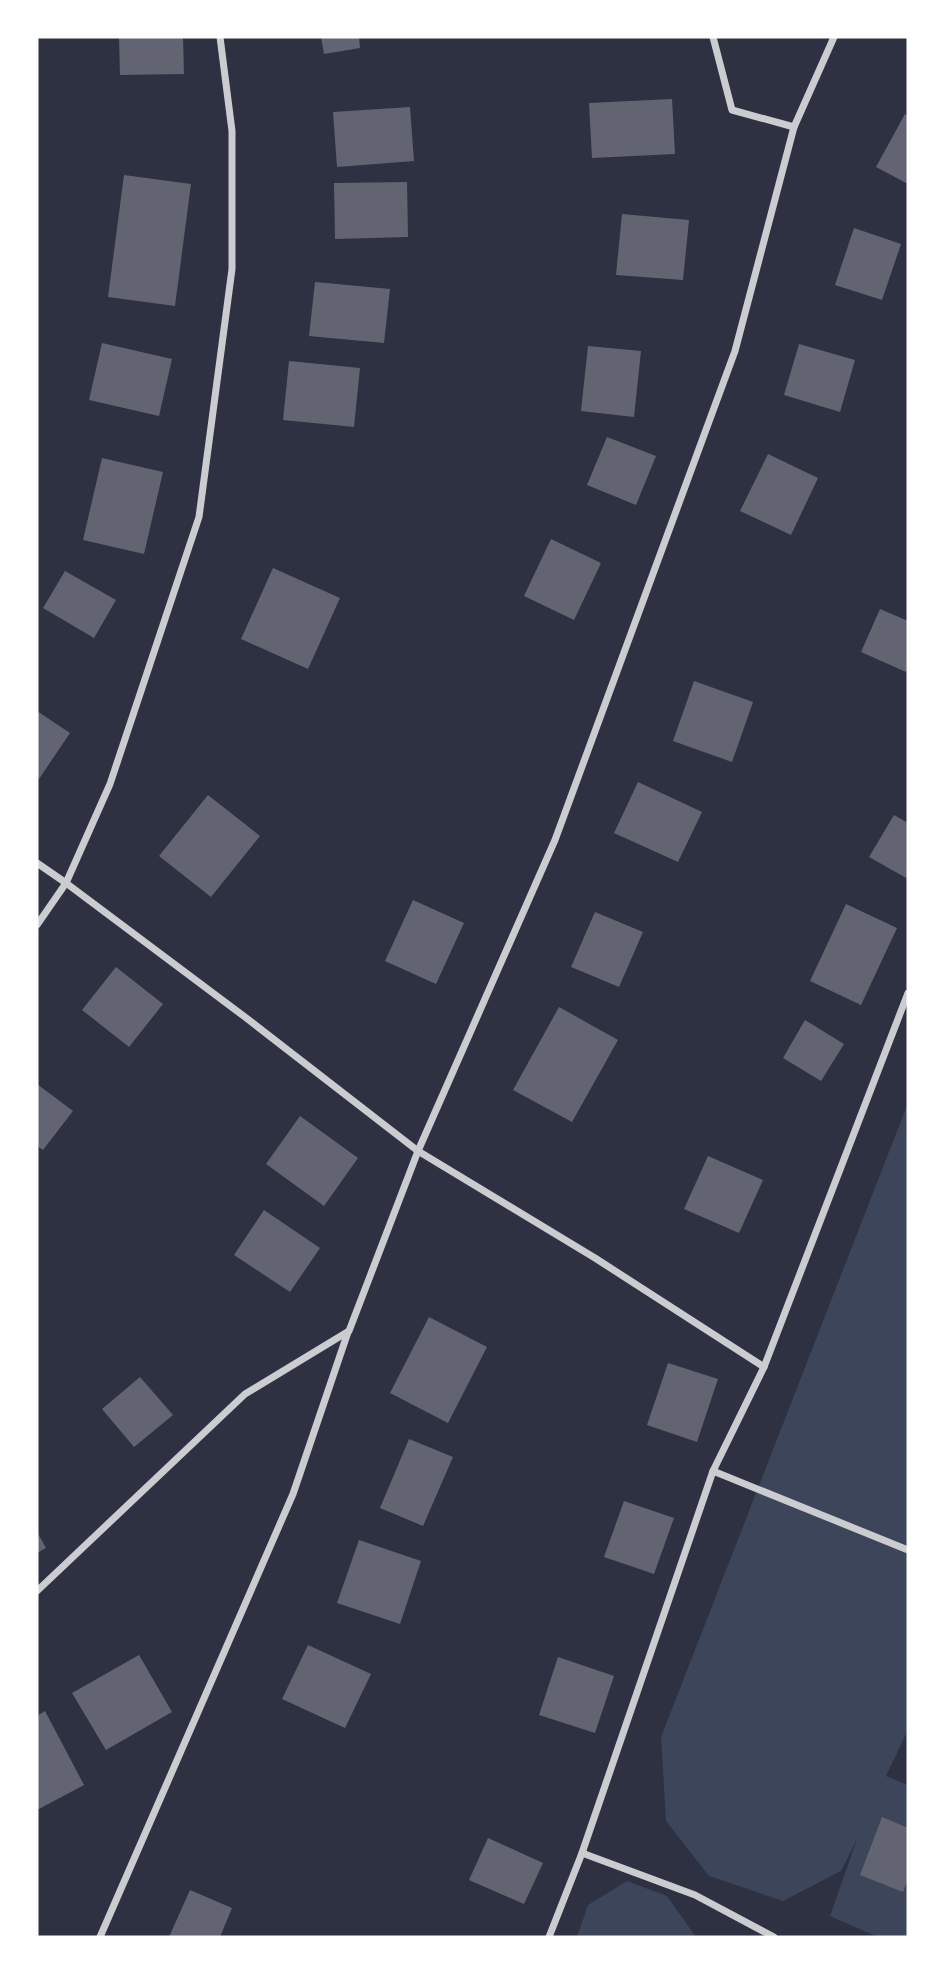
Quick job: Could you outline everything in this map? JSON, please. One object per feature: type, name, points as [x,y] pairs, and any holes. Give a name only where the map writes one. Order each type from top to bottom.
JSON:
[{"type":"street","points":[[37,925],[66,883],[110,784],[199,517],[232,269],[232,131],[220,37]]},
{"type":"street","points":[[713,37],[732,110],[794,127]]},
{"type":"street","points":[[100,1937],[293,1494],[349,1331],[418,1151],[555,840],[735,351],[794,127],[834,37]]},
{"type":"street","points":[[37,863],[256,1025],[418,1151],[595,1258],[764,1367]]},
{"type":"street","points":[[549,1937],[582,1853],[713,1471],[764,1367],[908,993]]},
{"type":"street","points":[[37,1591],[245,1394],[349,1331]]},
{"type":"street","points":[[713,1471],[908,1550]]},
{"type":"street","points":[[582,1853],[695,1895],[774,1937]]},
{"type":"shaded area","points":[[908,1103],[908,1730],[886,1776],[908,1785],[908,1937],[878,1937],[830,1916],[857,1839],[841,1871],[783,1901],[709,1876],[666,1821],[661,1737]]},
{"type":"shaded area","points":[[627,1881],[667,1896],[696,1937],[577,1937],[588,1905]]},
{"type":"building","points":[[119,37],[183,37],[184,74],[120,75]]},
{"type":"building","points":[[321,37],[359,37],[360,48],[324,54]]},
{"type":"building","points":[[672,99],[675,154],[592,158],[589,103]]},
{"type":"building","points":[[410,107],[414,161],[337,167],[333,112]]},
{"type":"building","points":[[905,114],[908,116],[908,184],[876,167]]},
{"type":"building","points":[[124,175],[191,184],[175,306],[108,297]]},
{"type":"building","points":[[407,182],[408,237],[335,239],[334,183]]},
{"type":"building","points":[[622,214],[689,220],[683,280],[616,275]]},
{"type":"building","points":[[854,228],[901,244],[882,300],[835,285]]},
{"type":"building","points":[[315,282],[390,289],[384,343],[309,336]]},
{"type":"building","points":[[102,343],[172,359],[159,416],[89,400]]},
{"type":"building","points":[[799,344],[855,360],[840,412],[784,395]]},
{"type":"building","points":[[588,346],[641,351],[634,417],[581,411]]},
{"type":"building","points":[[289,361],[360,368],[354,427],[283,420]]},
{"type":"building","points":[[607,437],[656,456],[636,505],[587,485]]},
{"type":"building","points":[[768,454],[818,478],[791,535],[740,511]]},
{"type":"building","points":[[102,458],[163,472],[144,554],[83,540]]},
{"type":"building","points":[[551,539],[601,563],[574,620],[524,596]]},
{"type":"building","points":[[273,568],[340,598],[308,669],[241,639]]},
{"type":"building","points":[[65,571],[116,600],[94,638],[43,608]]},
{"type":"building","points":[[880,609],[908,621],[906,672],[861,652]]},
{"type":"building","points":[[694,681],[753,702],[732,762],[673,741]]},
{"type":"building","points":[[37,711],[70,733],[39,779],[37,777]]},
{"type":"building","points":[[638,782],[702,812],[678,862],[614,833]]},
{"type":"building","points":[[208,795],[260,836],[211,897],[159,856]]},
{"type":"building","points":[[894,815],[908,823],[908,879],[869,857]]},
{"type":"building","points":[[413,900],[464,923],[436,984],[385,961]]},
{"type":"building","points":[[846,904],[897,928],[861,1005],[810,981]]},
{"type":"building","points":[[595,912],[643,932],[619,987],[571,967]]},
{"type":"building","points":[[116,967],[163,1004],[129,1047],[82,1010]]},
{"type":"building","points":[[559,1007],[618,1040],[572,1122],[513,1090]]},
{"type":"building","points":[[805,1020],[844,1044],[821,1081],[783,1058]]},
{"type":"building","points":[[37,1084],[73,1111],[43,1150],[37,1146]]},
{"type":"building","points":[[300,1116],[358,1158],[324,1206],[266,1164]]},
{"type":"building","points":[[708,1156],[763,1180],[739,1233],[684,1209]]},
{"type":"building","points":[[264,1210],[320,1248],[290,1292],[234,1255]]},
{"type":"building","points":[[429,1317],[487,1347],[448,1423],[390,1393]]},
{"type":"building","points":[[668,1363],[718,1379],[697,1442],[647,1425]]},
{"type":"building","points":[[140,1377],[173,1415],[134,1447],[102,1409]]},
{"type":"building","points":[[409,1439],[453,1457],[423,1526],[380,1508]]},
{"type":"building","points":[[624,1501],[674,1518],[654,1574],[604,1557]]},
{"type":"building","points":[[37,1532],[46,1548],[37,1553]]},
{"type":"building","points":[[359,1540],[421,1561],[400,1624],[337,1603]]},
{"type":"building","points":[[308,1645],[371,1674],[345,1728],[282,1699]]},
{"type":"building","points":[[139,1655],[172,1712],[106,1750],[72,1693]]},
{"type":"building","points":[[558,1657],[614,1676],[595,1733],[539,1715]]},
{"type":"building","points":[[45,1711],[84,1785],[37,1810],[37,1716]]},
{"type":"building","points":[[882,1817],[908,1828],[908,1879],[903,1892],[860,1875]]},
{"type":"building","points":[[488,1838],[543,1863],[524,1904],[469,1880]]},
{"type":"building","points":[[190,1890],[232,1908],[220,1937],[169,1937]]}]
